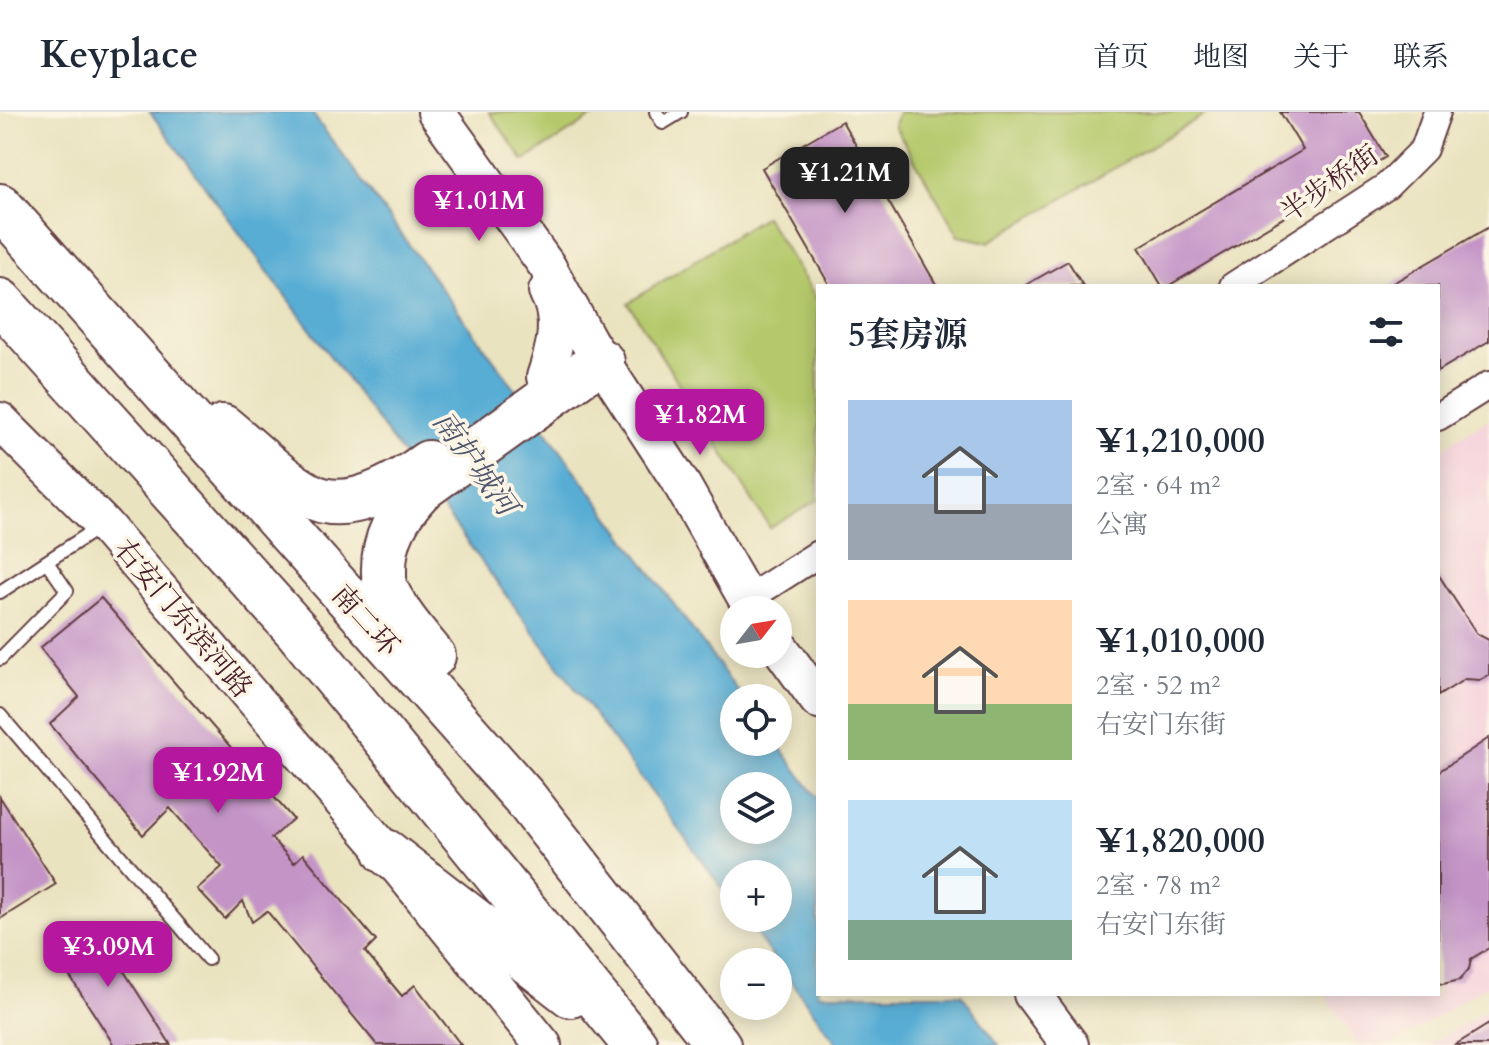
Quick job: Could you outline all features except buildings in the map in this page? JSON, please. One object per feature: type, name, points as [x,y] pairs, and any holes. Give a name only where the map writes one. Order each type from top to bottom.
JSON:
[{"type":"highway","name":"南二环","points":[[0,206],[525,798],[718,1045]]},
{"type":"highway","points":[[0,301],[298,632],[634,1045]]},
{"type":"highway","points":[[175,403],[216,422],[308,496],[327,501],[394,499],[420,490],[543,386],[581,374],[595,352]]},
{"type":"highway","points":[[394,499],[384,563],[385,587],[405,622],[494,729],[525,798]]},
{"type":"highway","points":[[386,852],[634,1045]]},
{"type":"street","points":[[423,112],[480,190],[552,300],[557,332],[543,386]]},
{"type":"street","points":[[436,112],[547,266],[595,352],[682,485],[744,596]]},
{"type":"street","name":"半步桥街","points":[[1236,284],[1387,186],[1424,149],[1437,112]]},
{"type":"street","points":[[1440,416],[1489,385]]},
{"type":"street","name":"右安门东滨河路","points":[[0,421],[104,525],[386,852],[543,1045]]},
{"type":"street","points":[[761,596],[816,555]]},
{"type":"street","points":[[792,664],[816,697]]},
{"type":"street","points":[[1033,996],[1070,1045]]},
{"type":"lane","points":[[656,112],[663,123],[681,112]]},
{"type":"lane","points":[[0,592],[104,525]]},
{"type":"lane","points":[[0,659],[67,591],[47,562]]},
{"type":"lane","points":[[0,715],[208,959]]},
{"type":"shaded area","points":[[1489,419],[1489,984],[1392,1045],[1358,1045],[1326,996],[1440,996],[1440,450]]},
{"type":"shaded area","points":[[1489,1008],[1489,1045],[1429,1045]]},
{"type":"green space","points":[[489,112],[600,112],[524,161]]},
{"type":"green space","points":[[898,112],[1209,112],[989,242],[959,236],[894,125]]},
{"type":"green space","points":[[765,216],[816,298],[816,501],[770,528],[628,303]]},
{"type":"water","name":"南护城河","points":[[150,112],[311,112],[733,684],[720,684],[720,756],[786,756],[816,796],[816,996],[962,996],[999,1045],[838,1045],[792,983],[792,948],[766,948],[754,932],[792,932],[792,860],[720,860],[720,885]]}]
